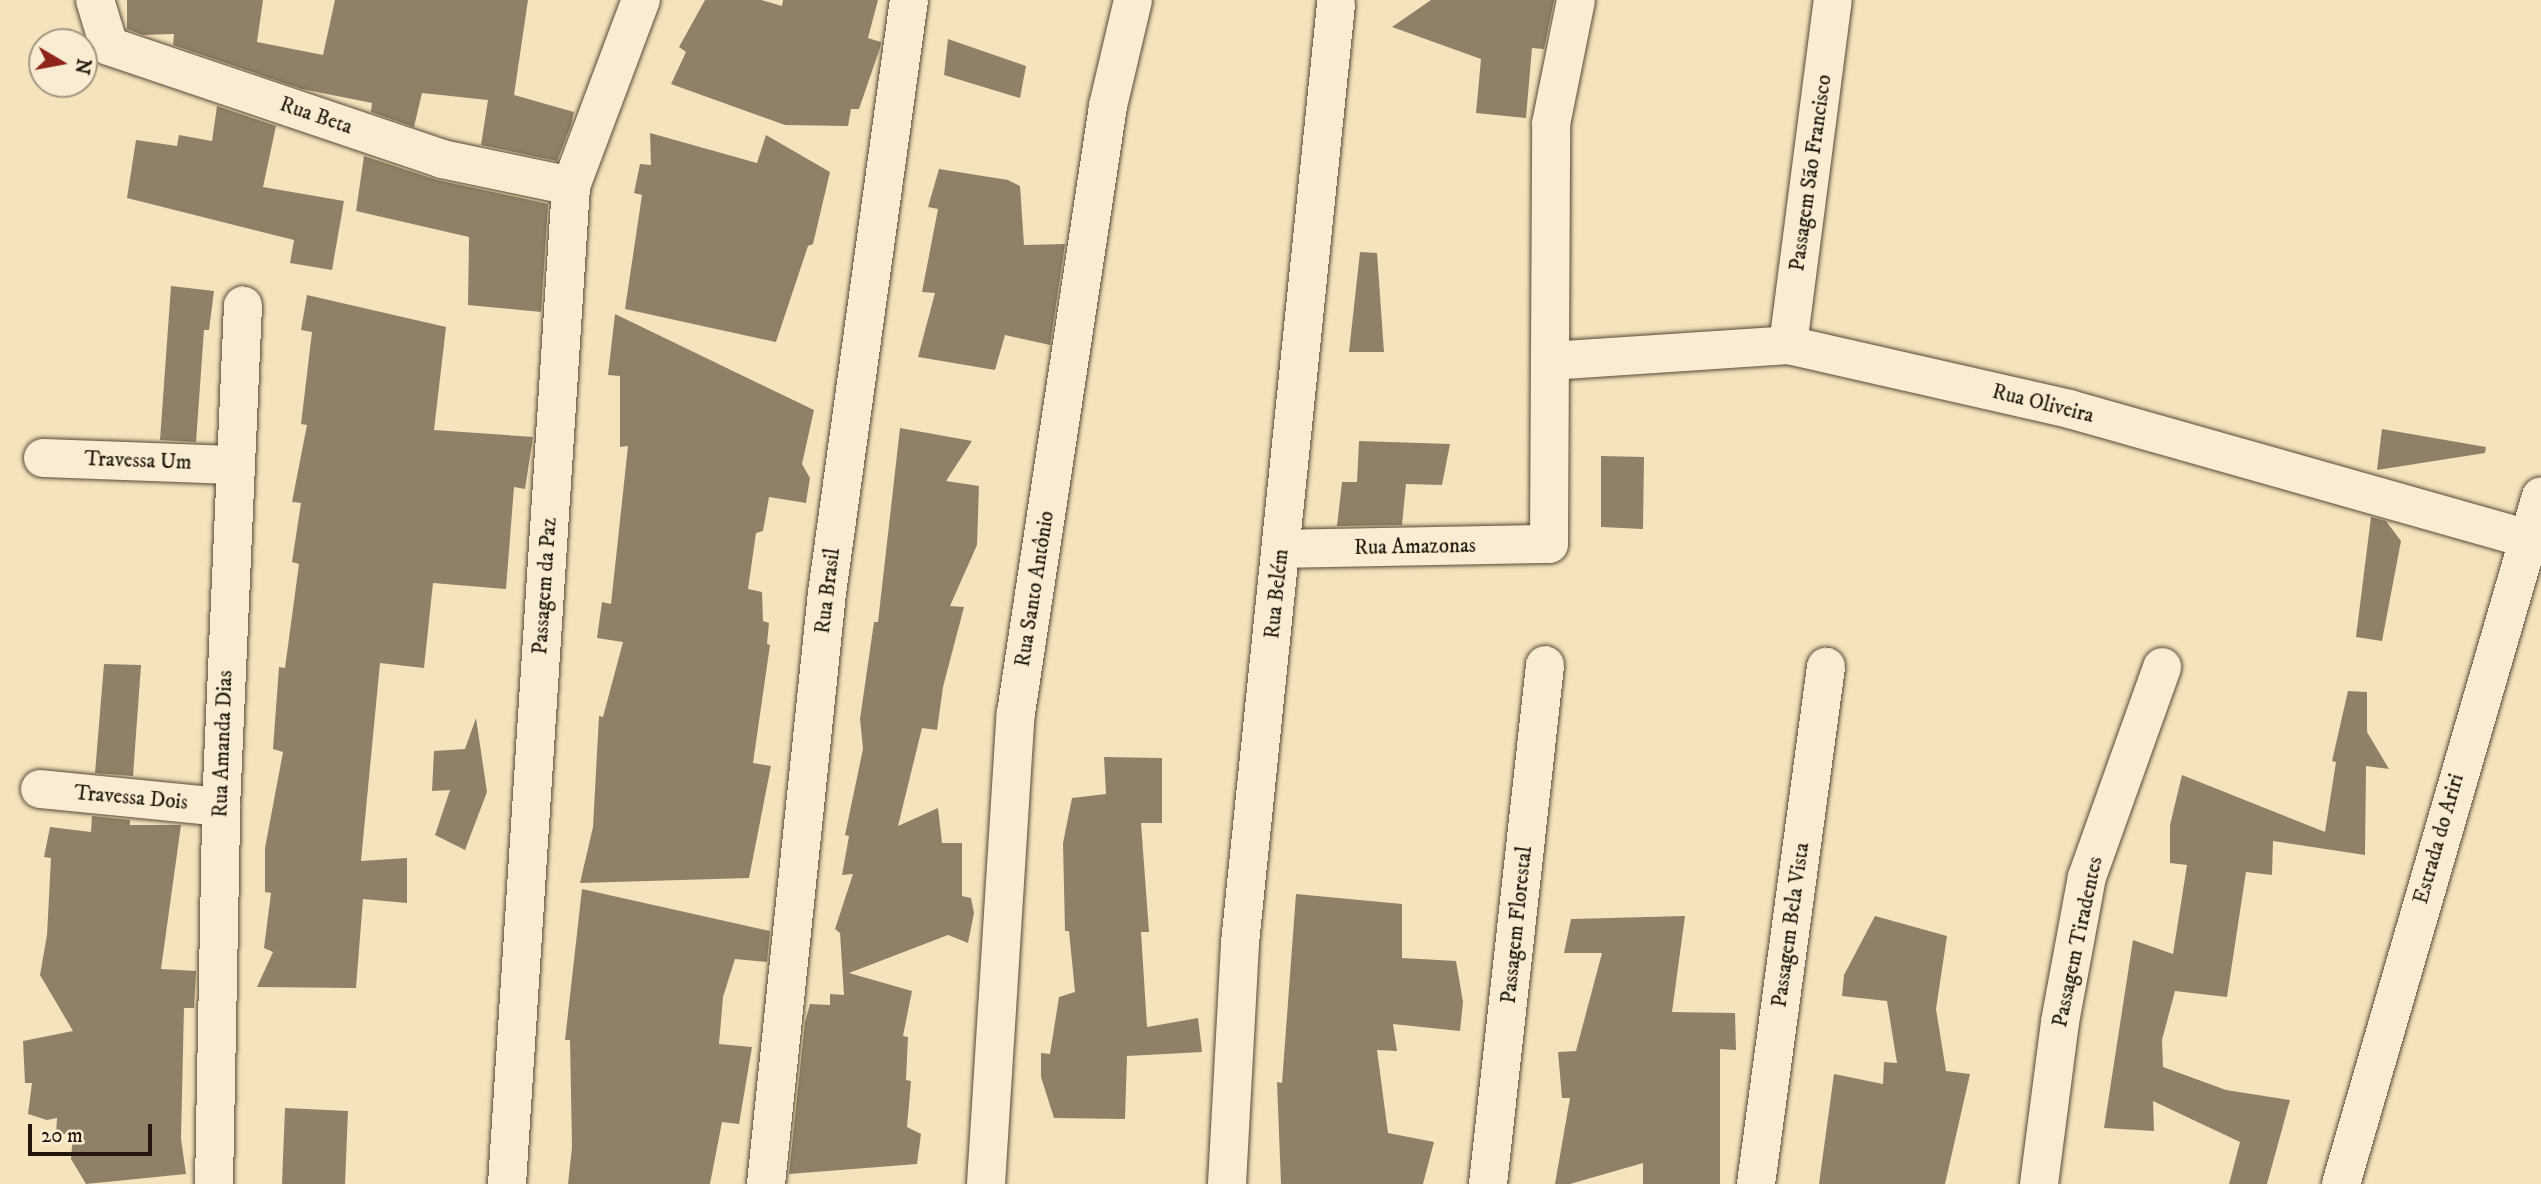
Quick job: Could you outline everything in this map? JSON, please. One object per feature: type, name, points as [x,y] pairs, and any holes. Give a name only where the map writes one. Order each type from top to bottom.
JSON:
[{"type":"street","name":"Rua Beta","points":[[96,0],[110,46],[442,159],[571,186]]},
{"type":"street","name":"Passagem da Paz","points":[[507,1184],[571,186],[641,0]]},
{"type":"street","name":"Rua Brasil","points":[[766,1184],[827,593],[909,0]]},
{"type":"street","name":"Rua Santo Antônio","points":[[986,1184],[1016,713],[1108,106],[1133,0]]},
{"type":"street","points":[[1550,361],[1551,124],[1576,0]]},
{"type":"street","name":"Passagem São Francisco","points":[[1788,345],[1833,0]]},
{"type":"street","name":"Rua Belém","points":[[1227,1184],[1240,943],[1336,4]]},
{"type":"street","name":"Rua Amanda Dias","points":[[214,1184],[221,807],[233,465],[243,305]]},
{"type":"street","name":"Rua Oliveira","points":[[1550,361],[1788,345],[2069,409],[2525,538]]},
{"type":"street","name":"Rua Amazonas","points":[[1282,549],[1549,544],[1550,361]]},
{"type":"street","name":"Travessa Um","points":[[43,458],[233,465]]},
{"type":"street","name":"Estrada do Ariri","points":[[2341,1184],[2525,538],[2541,496]]},
{"type":"street","name":"Passagem Florestal","points":[[1489,1184],[1545,665]]},
{"type":"street","name":"Passagem Bela Vista","points":[[1756,1184],[1826,667]]},
{"type":"street","name":"Passagem Tiradentes","points":[[2039,1184],[2060,1022],[2087,877],[2162,667]]},
{"type":"street","name":"Travessa Dois","points":[[40,789],[221,807]]},
{"type":"building","points":[[127,0],[263,0],[257,42],[323,55],[335,0],[528,0],[514,95],[574,112],[571,125],[557,161],[481,145],[488,100],[422,93],[414,127],[371,112],[372,103],[302,89],[173,45],[174,34],[143,35],[127,29]]},
{"type":"building","points":[[705,0],[761,0],[782,6],[783,0],[878,0],[868,38],[881,42],[880,48],[859,109],[851,109],[848,126],[785,125],[671,84],[686,52],[679,47]]},
{"type":"building","points":[[1431,0],[1554,0],[1544,49],[1532,48],[1526,118],[1476,113],[1481,59],[1392,27]]},
{"type":"building","points":[[948,39],[1026,66],[1020,98],[944,75]]},
{"type":"building","points":[[217,106],[276,126],[263,187],[344,201],[332,270],[290,263],[294,240],[127,198],[136,140],[177,146],[179,135],[212,141]]},
{"type":"building","points":[[650,133],[757,163],[766,135],[830,172],[813,244],[808,246],[776,342],[625,309],[642,195],[634,193],[640,164],[651,165]]},
{"type":"building","points":[[364,156],[437,180],[548,204],[541,312],[468,305],[469,237],[356,211]]},
{"type":"building","points":[[939,169],[1008,180],[1020,186],[1024,245],[1065,244],[1050,345],[1005,335],[995,370],[918,357],[935,293],[922,292],[938,209],[928,207]]},
{"type":"building","points":[[1360,252],[1377,253],[1384,352],[1349,352]]},
{"type":"building","points":[[171,286],[214,291],[209,330],[204,330],[196,442],[160,440]]},
{"type":"building","points":[[307,295],[446,327],[434,430],[533,437],[525,489],[514,487],[506,589],[433,583],[424,668],[380,663],[361,861],[407,858],[407,903],[363,899],[356,988],[257,987],[273,952],[264,948],[271,893],[265,892],[265,848],[283,752],[273,749],[279,667],[285,668],[299,564],[292,562],[301,503],[292,502],[307,425],[301,424],[312,332],[301,330]]},
{"type":"building","points":[[615,314],[814,410],[802,464],[810,478],[806,503],[769,497],[763,531],[756,533],[748,589],[762,592],[763,621],[769,623],[767,644],[770,645],[753,763],[771,766],[749,878],[580,883],[593,827],[599,716],[603,717],[623,642],[597,638],[602,602],[611,604],[628,446],[620,447],[620,376],[608,375]]},
{"type":"building","points":[[900,428],[972,441],[946,481],[979,486],[977,545],[950,606],[964,607],[943,687],[937,730],[922,728],[898,826],[938,808],[942,843],[962,843],[962,896],[971,898],[974,913],[968,943],[948,935],[849,973],[912,991],[903,1036],[908,1037],[906,1080],[911,1081],[907,1127],[921,1134],[917,1164],[789,1174],[805,1022],[810,1004],[830,1005],[830,994],[844,995],[840,933],[835,929],[853,874],[842,875],[849,836],[845,835],[863,749],[860,719],[874,622],[878,622]]},
{"type":"building","points":[[2382,429],[2486,447],[2485,453],[2377,470]]},
{"type":"building","points":[[1359,441],[1450,444],[1442,485],[1406,484],[1402,525],[1337,526],[1342,482],[1357,482]]},
{"type":"building","points":[[1601,456],[1644,457],[1643,529],[1601,527]]},
{"type":"building","points":[[2371,517],[2386,521],[2401,541],[2382,641],[2356,637]]},
{"type":"building","points":[[104,664],[141,665],[133,776],[95,773]]},
{"type":"building","points":[[2348,691],[2367,692],[2367,732],[2389,769],[2366,766],[2365,855],[2273,841],[2272,875],[2246,872],[2227,997],[2175,991],[2162,1040],[2163,1067],[2226,1090],[2290,1100],[2267,1184],[2229,1184],[2240,1142],[2153,1101],[2154,1131],[2104,1128],[2133,940],[2173,954],[2187,865],[2170,863],[2170,825],[2182,775],[2325,832],[2336,762],[2332,761]]},
{"type":"building","points":[[476,718],[487,792],[465,850],[435,835],[450,790],[432,791],[434,751],[465,749]]},
{"type":"building","points":[[1104,757],[1162,758],[1162,823],[1141,823],[1149,932],[1141,932],[1147,1027],[1198,1018],[1202,1052],[1127,1056],[1125,1119],[1054,1118],[1041,1077],[1041,1053],[1050,1054],[1059,997],[1075,992],[1069,931],[1065,931],[1063,843],[1072,798],[1106,794]]},
{"type":"building","points":[[92,816],[130,820],[130,825],[181,825],[161,969],[196,971],[194,1008],[184,1008],[181,1139],[186,1174],[86,1184],[71,1159],[73,1134],[56,1134],[57,1118],[47,1120],[28,1114],[32,1083],[25,1083],[23,1041],[73,1031],[40,975],[47,935],[51,858],[44,857],[50,827],[91,832]]},
{"type":"building","points":[[582,889],[770,931],[767,962],[735,959],[723,997],[719,1044],[752,1047],[739,1124],[722,1122],[710,1184],[568,1184],[572,1147],[570,1040],[565,1040]]},
{"type":"building","points":[[1296,894],[1402,904],[1402,958],[1456,961],[1463,1002],[1460,1031],[1393,1024],[1397,1051],[1377,1050],[1388,1133],[1434,1142],[1423,1184],[1281,1184],[1277,1082],[1282,1083]]},
{"type":"building","points":[[1685,916],[1672,1012],[1735,1013],[1736,1050],[1720,1049],[1720,1184],[1643,1184],[1643,1163],[1570,1184],[1555,1184],[1570,1098],[1562,1098],[1558,1052],[1576,1051],[1602,953],[1564,953],[1571,919]]},
{"type":"building","points":[[1875,916],[1947,936],[1936,1009],[1946,1071],[1970,1074],[1945,1184],[1819,1184],[1834,1074],[1883,1084],[1884,1062],[1897,1063],[1887,1001],[1842,996],[1844,975]]},
{"type":"building","points":[[285,1108],[348,1111],[345,1184],[282,1184]]}]
